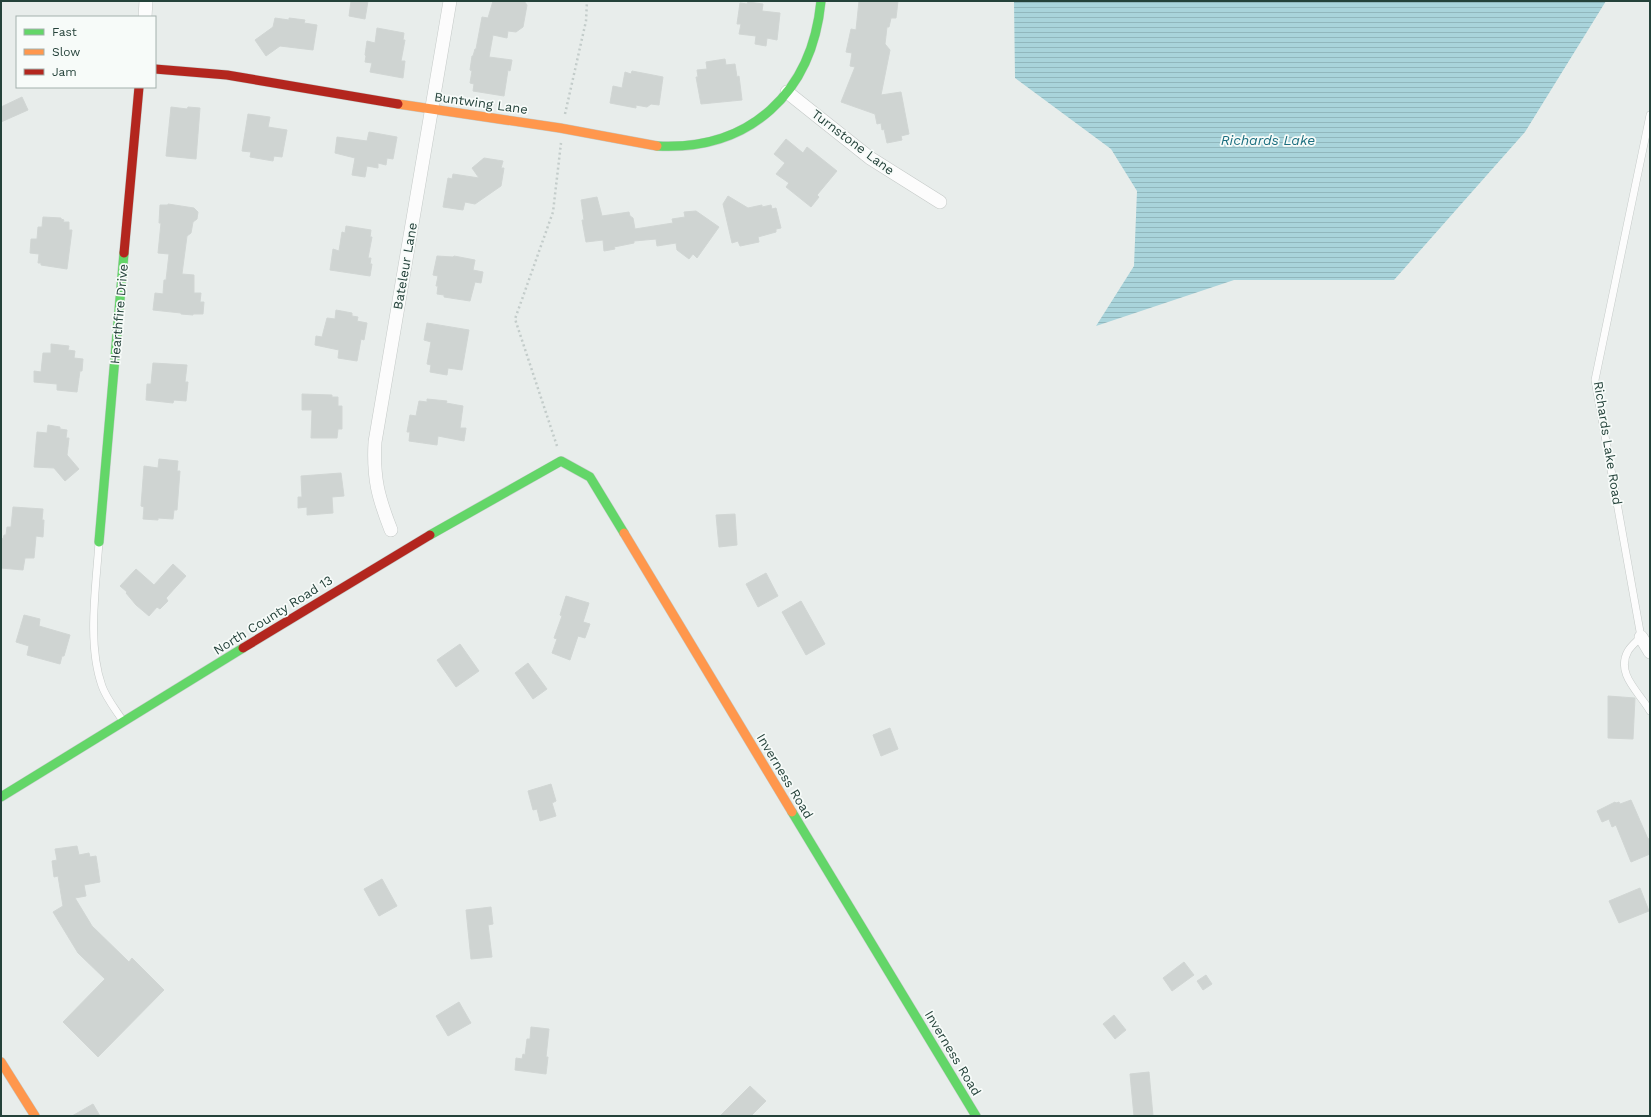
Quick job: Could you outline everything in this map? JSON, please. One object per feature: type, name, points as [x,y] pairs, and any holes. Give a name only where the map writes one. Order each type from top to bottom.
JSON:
[{"type":"street","points":[[145,16],[146,1]]},
{"type":"street","name":"Bateleur Lane","points":[[391,530],[380,502],[376,483],[374,462],[375,442],[450,1]]},
{"type":"street","name":"Buntwing Lane","points":[[156,69],[225,75],[432,109],[562,128],[651,147],[677,148],[698,146],[740,131],[760,119],[775,106],[787,92],[799,75],[811,51],[815,40],[821,1]]},
{"type":"street","name":"Hearthfire Drive","points":[[99,542],[139,88]]},
{"type":"street","name":"Turnstone Lane","points":[[787,92],[870,158],[940,202]]},
{"type":"street","name":"North County Road 13","points":[[1,796],[404,550],[561,461]]},
{"type":"street","name":"Inverness Road","points":[[561,461],[590,477],[976,1116]]},
{"type":"street","name":"Richards Lake Road","points":[[1641,637],[1650,652]]},
{"type":"street","points":[[1,1062],[35,1116]]},
{"type":"lane","name":"Richards Lake Road","points":[[1641,637],[1595,380],[1650,115]]},
{"type":"lane","points":[[99,542],[94,605],[95,663],[103,688],[124,721]]},
{"type":"lane","points":[[1641,637],[1628,651],[1624,662],[1626,673],[1633,689],[1650,711]]},
{"type":"path","points":[[561,461],[515,318],[553,212],[562,128],[586,20],[587,1]]},
{"type":"water","name":"Richards Lake","points":[[1014,1],[1606,1],[1525,132],[1394,280],[1234,280],[1096,326],[1134,266],[1137,191],[1111,149],[1015,78]]},
{"type":"building","points":[[351,1],[368,1],[365,19],[349,16]]},
{"type":"building","points":[[493,1],[524,1],[527,5],[523,27],[516,32],[508,31],[507,38],[493,35],[489,57],[512,60],[510,71],[508,70],[504,96],[473,91],[474,84],[470,83],[472,56],[476,49],[482,17],[488,18]]},
{"type":"building","points":[[859,1],[898,1],[896,18],[891,18],[889,27],[887,27],[885,44],[890,50],[881,95],[901,92],[909,134],[901,136],[902,140],[887,143],[884,129],[882,130],[881,123],[877,124],[875,114],[841,102],[855,67],[850,66],[852,53],[846,52],[851,29],[856,30]]},
{"type":"building","points":[[748,2],[763,4],[762,11],[780,13],[777,40],[767,38],[766,46],[755,44],[756,36],[739,34],[741,24],[737,24],[740,3],[747,4]]},
{"type":"building","points":[[275,18],[305,20],[304,23],[317,25],[313,50],[280,46],[266,56],[255,40],[273,27]]},
{"type":"building","points":[[377,28],[404,33],[403,40],[405,40],[401,61],[405,61],[403,78],[370,72],[372,63],[365,62],[367,41],[375,43]]},
{"type":"building","points":[[725,59],[726,65],[735,64],[737,77],[739,76],[742,100],[701,104],[696,77],[698,77],[697,70],[707,69],[706,62]]},
{"type":"building","points":[[632,71],[663,77],[659,105],[651,104],[647,107],[636,105],[636,108],[610,103],[613,86],[622,88],[625,72],[631,74]]},
{"type":"building","points":[[22,97],[28,110],[1,122],[1,107]]},
{"type":"building","points":[[171,107],[187,109],[188,107],[200,108],[196,159],[166,156]]},
{"type":"building","points":[[248,114],[270,117],[268,127],[287,130],[282,157],[274,156],[273,161],[250,157],[251,152],[242,151]]},
{"type":"building","points":[[369,132],[397,137],[393,159],[387,158],[386,165],[378,163],[378,168],[367,166],[365,177],[352,175],[355,158],[335,153],[337,137],[367,141]]},
{"type":"building","points":[[786,139],[803,153],[807,147],[837,171],[817,195],[819,197],[811,207],[786,187],[789,183],[776,174],[785,163],[774,154]]},
{"type":"building","points":[[484,158],[503,161],[501,168],[504,168],[501,186],[475,204],[465,202],[463,210],[443,207],[448,178],[452,179],[453,174],[479,178],[472,168]]},
{"type":"building","points":[[728,196],[748,208],[771,205],[772,209],[776,208],[781,228],[776,229],[776,232],[758,237],[759,242],[740,246],[738,241],[732,243],[723,204]]},
{"type":"building","points":[[597,197],[602,216],[629,212],[630,216],[633,218],[635,229],[673,223],[672,219],[685,217],[684,212],[696,211],[719,227],[697,258],[693,254],[689,259],[677,250],[676,243],[657,246],[656,239],[634,241],[634,243],[614,247],[615,249],[604,251],[603,240],[586,242],[582,220],[584,220],[581,200]]},
{"type":"building","points":[[168,204],[194,208],[198,212],[197,219],[193,222],[191,233],[187,236],[182,274],[194,275],[194,293],[201,293],[200,302],[204,302],[203,314],[193,315],[153,310],[155,293],[163,294],[164,280],[166,280],[169,254],[158,253],[161,223],[159,223],[160,205]]},
{"type":"building","points":[[43,217],[61,218],[64,220],[63,222],[69,222],[69,230],[72,230],[67,269],[41,265],[41,263],[38,263],[39,254],[30,253],[31,239],[37,239],[38,227],[42,227]]},
{"type":"building","points":[[346,226],[371,230],[370,237],[372,237],[368,258],[371,258],[370,264],[372,264],[370,276],[330,270],[333,249],[339,251],[342,232],[345,233]]},
{"type":"building","points":[[437,256],[454,256],[475,260],[473,270],[483,272],[481,283],[475,282],[470,301],[444,297],[444,295],[437,294],[438,286],[436,286],[438,276],[433,275]]},
{"type":"building","points":[[336,310],[352,313],[352,316],[358,317],[357,321],[367,323],[364,340],[361,339],[357,361],[338,358],[339,350],[315,345],[316,336],[322,337],[327,318],[335,319]]},
{"type":"building","points":[[427,323],[469,330],[462,370],[448,368],[447,375],[430,372],[431,365],[427,364],[431,342],[424,340]]},
{"type":"building","points":[[51,344],[69,346],[68,350],[75,351],[74,358],[83,359],[77,392],[57,390],[57,384],[34,382],[34,371],[41,372],[43,353],[51,353]]},
{"type":"building","points":[[153,363],[187,365],[185,382],[188,382],[186,401],[174,400],[173,403],[146,400],[147,384],[151,384]]},
{"type":"building","points":[[302,394],[332,395],[332,397],[338,397],[338,406],[342,406],[342,429],[338,429],[337,438],[311,438],[312,410],[302,410]]},
{"type":"building","points":[[427,399],[447,401],[446,403],[463,406],[460,428],[466,428],[464,441],[438,436],[437,445],[409,441],[410,432],[407,432],[410,415],[416,416],[419,401],[427,402]]},
{"type":"building","points":[[48,425],[67,430],[66,438],[69,438],[67,455],[79,469],[65,481],[54,468],[34,467],[37,432],[47,433]]},
{"type":"building","points":[[159,459],[178,461],[177,471],[180,471],[177,510],[174,510],[173,519],[143,519],[144,507],[141,506],[144,466],[158,468]]},
{"type":"building","points":[[341,473],[344,496],[332,497],[333,513],[307,515],[307,507],[298,508],[298,497],[302,497],[301,476]]},
{"type":"building","points":[[13,507],[43,509],[43,537],[36,536],[34,558],[25,558],[23,570],[1,568],[2,538],[3,539],[4,535],[6,535],[7,527],[11,527]]},
{"type":"building","points":[[735,514],[737,545],[719,547],[716,515]]},
{"type":"building","points":[[173,564],[186,576],[166,598],[168,601],[160,609],[157,607],[149,616],[136,605],[126,593],[127,592],[120,586],[136,569],[154,585]]},
{"type":"building","points":[[766,573],[778,596],[758,607],[746,584]]},
{"type":"building","points":[[566,596],[589,603],[583,622],[590,624],[585,638],[578,636],[570,660],[552,653],[557,639],[554,638],[562,616],[560,615]]},
{"type":"building","points":[[801,601],[825,644],[806,655],[782,612]]},
{"type":"building","points":[[24,615],[40,619],[39,626],[70,635],[60,664],[27,655],[29,646],[16,642]]},
{"type":"building","points":[[460,644],[479,671],[456,687],[437,660]]},
{"type":"building","points":[[528,663],[547,689],[533,699],[515,673]]},
{"type":"building","points":[[1608,696],[1635,698],[1633,739],[1608,738]]},
{"type":"building","points":[[890,728],[898,749],[881,756],[873,735]]},
{"type":"building","points":[[551,784],[556,801],[552,803],[556,816],[540,821],[537,809],[533,810],[528,791]]},
{"type":"building","points":[[1631,800],[1648,839],[1650,838],[1650,854],[1631,862],[1616,825],[1612,827],[1609,819],[1602,822],[1597,811],[1615,802],[1619,802],[1620,804]]},
{"type":"building","points":[[77,846],[79,855],[89,853],[90,857],[96,856],[100,882],[84,885],[86,896],[75,898],[92,926],[129,962],[132,958],[164,990],[98,1057],[63,1022],[105,979],[78,953],[53,912],[63,906],[58,876],[54,877],[52,861],[57,860],[55,849]]},
{"type":"building","points":[[382,879],[397,906],[379,916],[364,889]]},
{"type":"building","points":[[1640,888],[1649,911],[1619,923],[1609,901]]},
{"type":"building","points":[[491,907],[493,924],[488,925],[492,957],[471,959],[466,910]]},
{"type":"building","points":[[1184,962],[1194,975],[1172,991],[1163,978]]},
{"type":"building","points":[[1206,975],[1212,984],[1203,990],[1197,981]]},
{"type":"building","points":[[459,1002],[471,1023],[448,1036],[436,1016]]},
{"type":"building","points":[[1114,1015],[1126,1030],[1115,1039],[1103,1024]]},
{"type":"building","points":[[531,1027],[549,1029],[546,1074],[515,1070],[516,1058],[522,1059],[523,1054],[525,1055],[527,1039],[530,1039]]},
{"type":"building","points":[[1149,1072],[1153,1116],[1134,1116],[1130,1074]]},
{"type":"building","points":[[750,1086],[766,1101],[751,1116],[720,1116]]},
{"type":"building","points":[[93,1104],[100,1116],[72,1116]]},
{"type":"traffic: fast","points":[[657,146],[690,145],[721,138],[747,127],[770,110],[790,89],[805,63],[815,34],[821,1]]},
{"type":"traffic: fast","points":[[99,542],[124,253]]},
{"type":"traffic: fast","points":[[430,535],[561,461],[590,477],[624,533]]},
{"type":"traffic: fast","points":[[1,797],[243,648]]},
{"type":"traffic: fast","points":[[792,812],[976,1116]]},
{"type":"traffic: slow","points":[[398,104],[560,128],[657,146]]},
{"type":"traffic: slow","points":[[624,533],[792,812]]},
{"type":"traffic: slow","points":[[1,1062],[35,1116]]},
{"type":"traffic: jam","points":[[156,69],[227,75],[398,104]]},
{"type":"traffic: jam","points":[[124,253],[139,88]]},
{"type":"traffic: jam","points":[[243,648],[430,535]]}]
